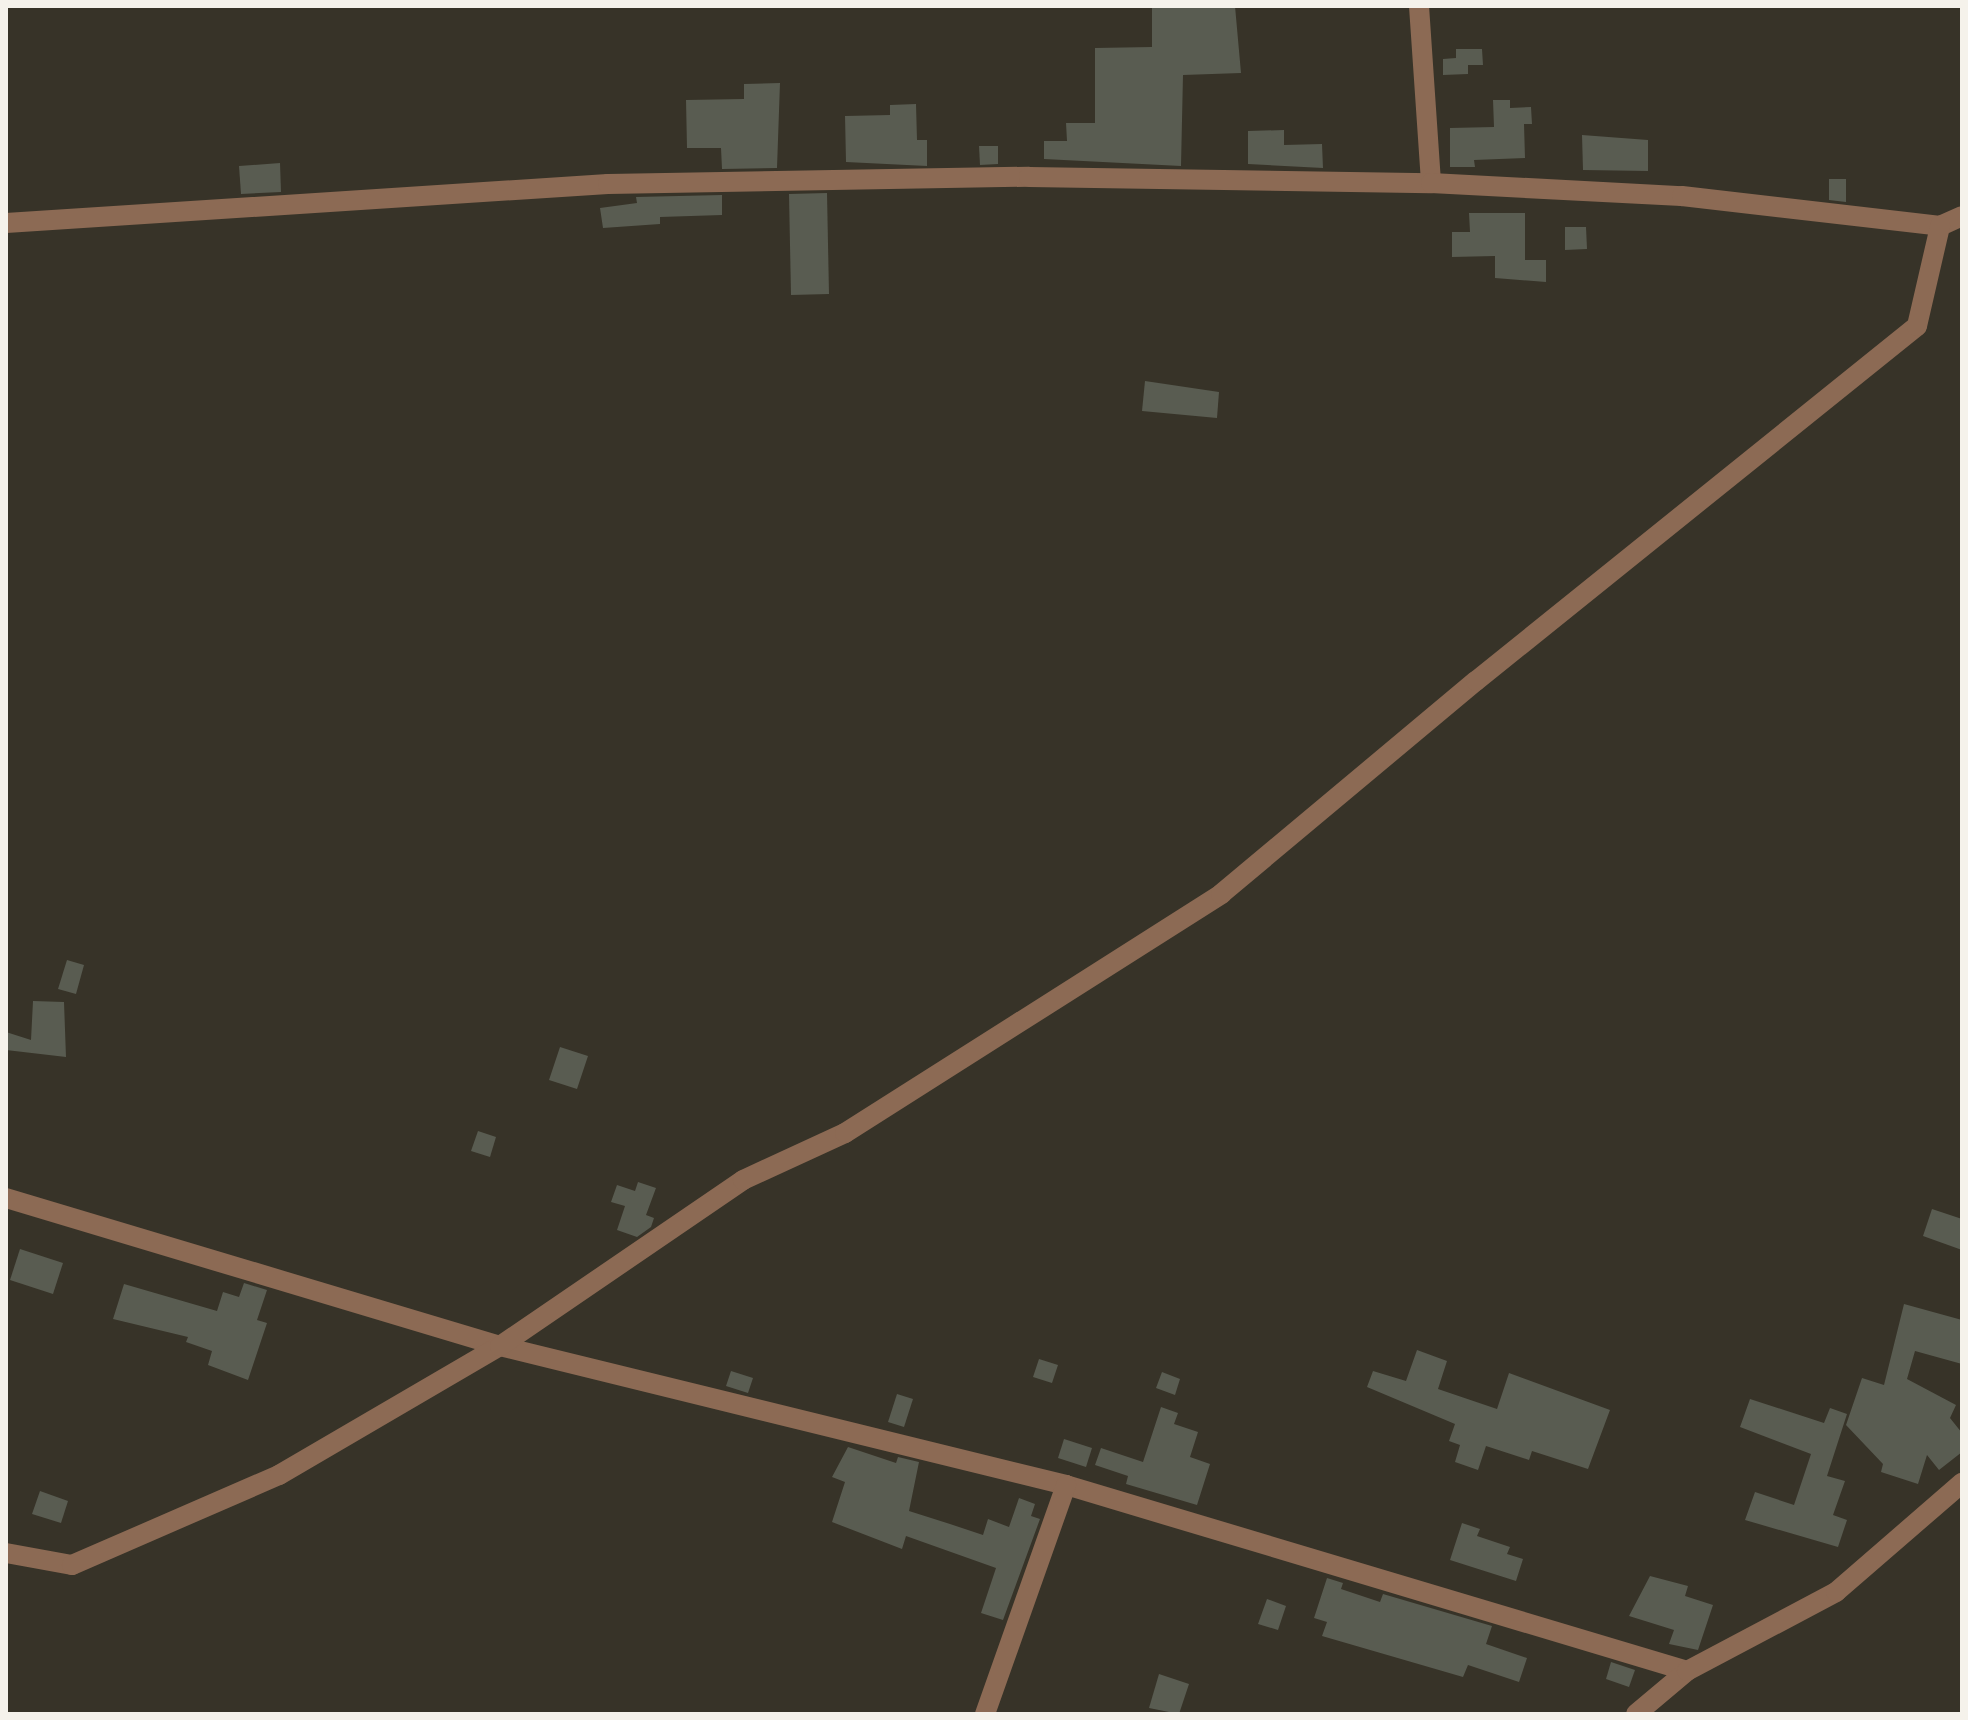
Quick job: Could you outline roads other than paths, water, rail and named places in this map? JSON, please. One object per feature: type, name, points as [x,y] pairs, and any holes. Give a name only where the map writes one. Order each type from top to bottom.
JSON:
[{"type":"street","points":[[1419,6],[1431,183]]},
{"type":"street","points":[[6,223],[713,181],[1029,177],[1431,183],[1682,196],[1940,226],[1962,216]]},
{"type":"street","points":[[6,1553],[72,1565],[279,1475],[500,1346],[743,1180],[845,1133],[1221,894],[1476,681],[1917,326],[1940,226]]},
{"type":"street","points":[[6,1198],[500,1346],[1066,1485],[1687,1671]]},
{"type":"street","points":[[1636,1714],[1687,1671],[1836,1592],[1962,1483]]},
{"type":"street","points":[[985,1714],[1066,1485]]}]
